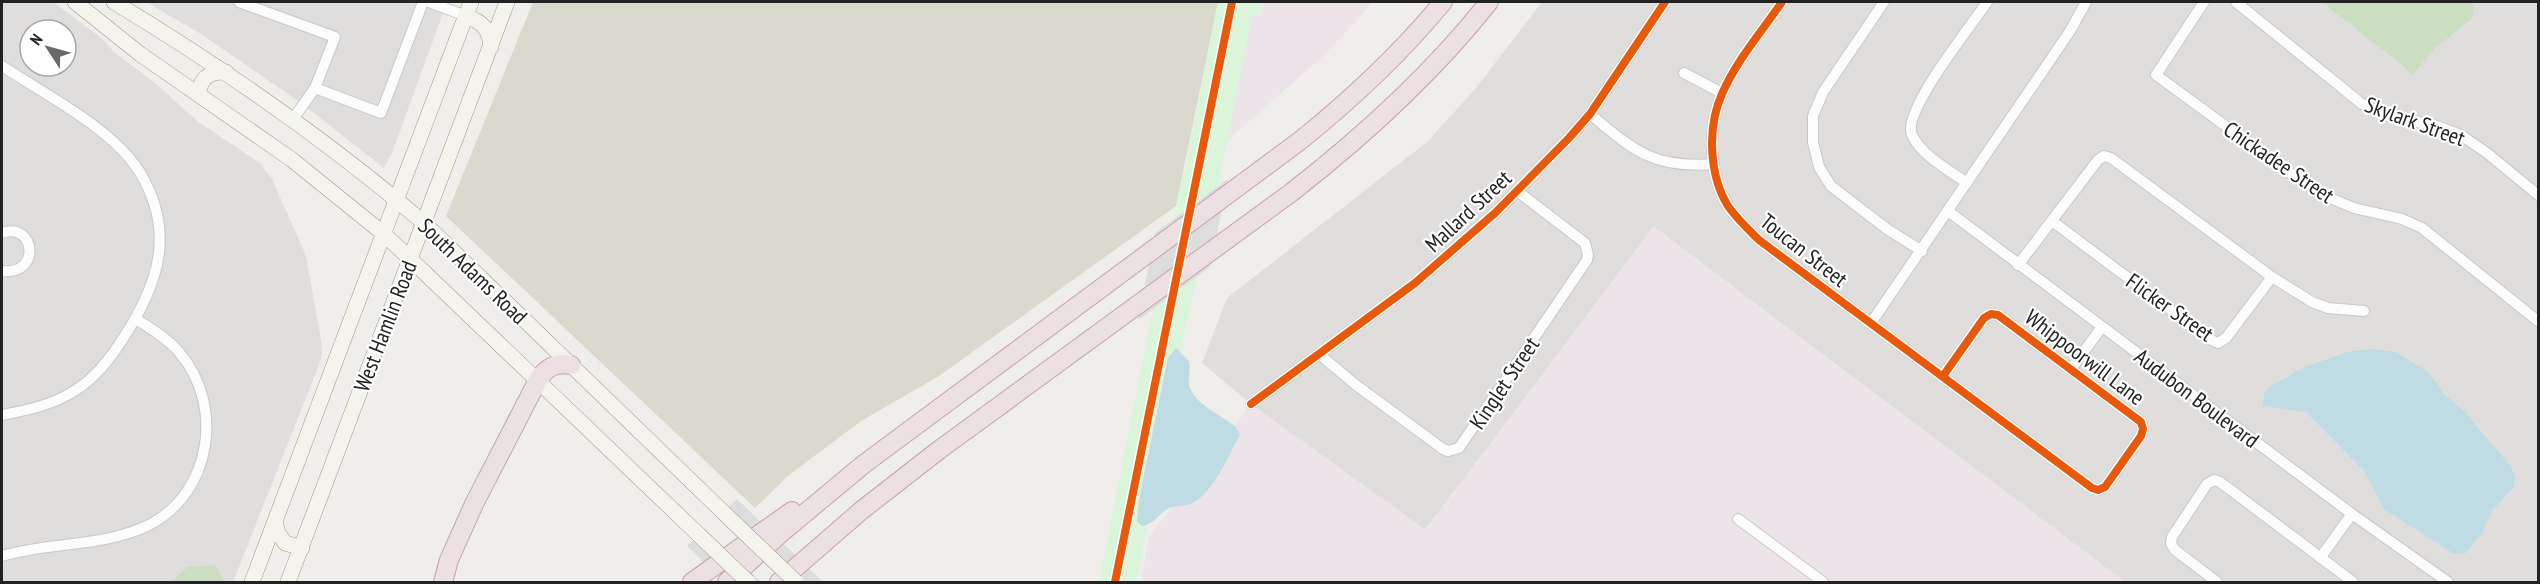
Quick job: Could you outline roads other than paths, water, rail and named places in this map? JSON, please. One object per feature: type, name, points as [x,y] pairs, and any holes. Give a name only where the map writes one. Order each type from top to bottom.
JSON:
[{"type":"highway","points":[[692,582],[746,542],[864,464],[1224,198],[1344,105],[1399,52],[1443,2]]},
{"type":"highway","points":[[779,582],[894,484],[1320,171],[1363,134],[1434,66],[1489,2]]},
{"type":"highway","points":[[443,582],[449,560],[474,504],[538,380],[548,368],[563,363],[571,365]]},
{"type":"highway","points":[[728,582],[781,533],[864,464]]},
{"type":"main road","name":"South Adams Road","points":[[75,2],[140,54],[291,159],[411,257],[748,582]]},
{"type":"main road","name":"South Adams Road","points":[[114,2],[226,72],[293,119],[397,200],[424,223],[796,582]]},
{"type":"main road","name":"West Hamlin Road","points":[[288,582],[507,2]]},
{"type":"main road","points":[[469,9],[487,29],[491,47]]},
{"type":"main road","name":"West Hamlin Road","points":[[252,582],[469,9]]},
{"type":"main road","points":[[198,94],[200,84],[207,76],[226,72]]},
{"type":"main road","points":[[275,522],[285,543],[302,548]]},
{"type":"street","points":[[239,2],[335,37],[315,88],[293,119]]},
{"type":"street","points":[[315,88],[381,112],[423,2]]},
{"type":"street","points":[[429,2],[469,9]]},
{"type":"street","name":"Mallard Street","points":[[1251,404],[1428,272],[1517,191],[1590,114],[1665,2]]},
{"type":"street","name":"Toucan Street","points":[[1782,2],[1722,93],[1713,131],[1714,164],[1721,190],[1740,222],[1759,240],[1871,323]]},
{"type":"street","points":[[1884,2],[1823,92],[1813,116],[1813,142],[1820,167],[1831,186],[1887,229],[1922,251]]},
{"type":"street","points":[[1967,183],[1922,149],[1911,134],[1910,127],[1919,101],[1987,2]]},
{"type":"street","points":[[1871,323],[2070,31],[2086,2]]},
{"type":"street","name":"Chickadee Street","points":[[2204,2],[2156,75],[2294,176],[2324,195],[2354,208],[2402,219],[2422,228],[2538,321]]},
{"type":"street","name":"Skylark Street","points":[[2236,2],[2362,104],[2388,116],[2429,124],[2461,135],[2538,195]]},
{"type":"street","points":[[2,66],[107,136],[130,158],[148,187],[158,222],[159,254],[150,292],[136,319],[105,364],[79,388],[57,401],[42,407],[2,415]]},
{"type":"street","points":[[1684,73],[1722,93]]},
{"type":"street","points":[[1590,114],[1624,142],[1661,161],[1689,166],[1714,164]]},
{"type":"street","points":[[2018,265],[2098,160],[2104,156],[2111,158],[2272,277],[2321,306],[2364,310]]},
{"type":"street","name":"Kinglet Street","points":[[1320,354],[1356,385],[1443,449],[1448,451],[1459,448],[1587,260],[1585,243],[1517,191]]},
{"type":"street","name":"Audubon Boulevard","points":[[1948,211],[2352,514],[2448,582]]},
{"type":"street","name":"Flicker Street","points":[[2052,221],[2218,343],[2226,338],[2272,277]]},
{"type":"street","points":[[2,233],[8,231],[21,234],[30,248],[30,254],[23,266],[13,271],[2,271]]},
{"type":"street","name":"Whippoorwill Lane","points":[[1871,323],[2092,488],[2098,490],[2105,487],[2141,436],[2143,429],[2140,422],[1998,315],[1991,314],[1984,318],[1943,376]]},
{"type":"street","points":[[2,556],[132,531],[161,516],[190,486],[200,466],[206,443],[207,418],[203,398],[197,381],[179,352],[167,340],[136,319]]},
{"type":"street","name":"Whippoorwill Lane","points":[[2071,369],[2102,327]]},
{"type":"street","points":[[2217,582],[2175,550],[2171,544],[2172,537],[2207,484],[2214,480],[2220,482],[2353,582]]},
{"type":"street","points":[[2320,558],[2352,514]]},
{"type":"street","points":[[1738,519],[1823,582]]},
{"type":"water","points":[[1176,348],[1189,361],[1189,384],[1196,397],[1202,404],[1232,425],[1240,435],[1214,483],[1200,498],[1189,504],[1169,508],[1153,521],[1142,526],[1137,521],[1140,494],[1168,358]]},
{"type":"water","points":[[2372,349],[2395,352],[2427,371],[2444,394],[2465,412],[2511,467],[2515,477],[2513,488],[2491,512],[2482,533],[2466,553],[2454,554],[2384,509],[2365,472],[2306,412],[2263,406],[2264,393],[2268,388],[2302,368],[2347,352]]}]
